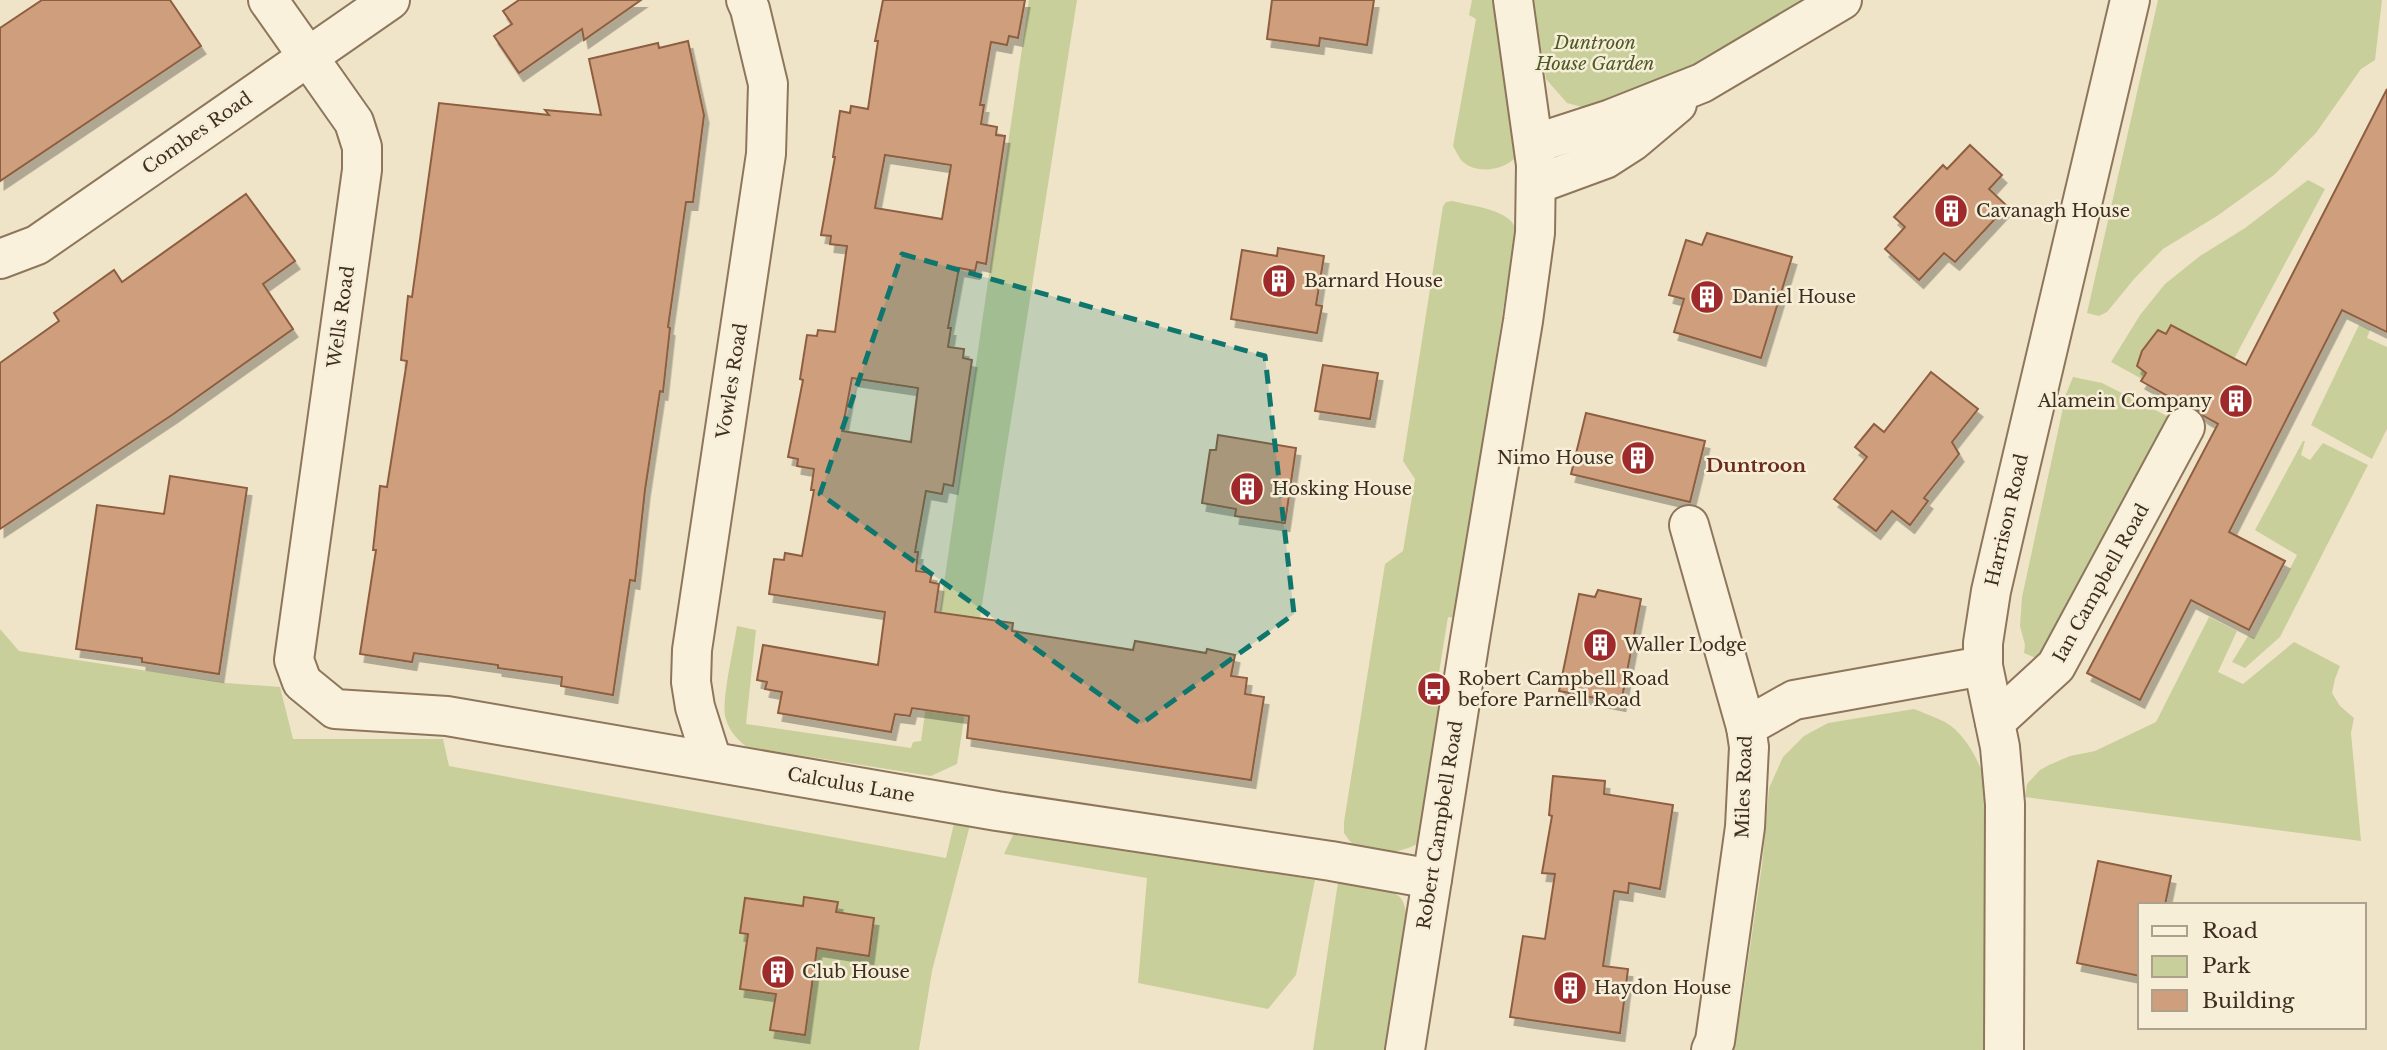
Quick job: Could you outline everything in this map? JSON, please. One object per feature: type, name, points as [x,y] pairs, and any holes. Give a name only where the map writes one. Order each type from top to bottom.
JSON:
[{"type":"street","name":"Wells Road","points":[[268,0],[354,122],[362,147],[362,170],[294,660]]},
{"type":"street","name":"Combes Road","points":[[0,259],[37,245],[390,0]]},
{"type":"street","name":"Vowles Road","points":[[712,761],[695,707],[691,682],[696,616],[766,154],[768,84],[746,0]]},
{"type":"street","name":"Robert Campbell Road","points":[[1405,1050],[1535,233],[1537,184],[1534,144],[1513,0]]},
{"type":"street","points":[[1534,144],[1611,119],[1702,83],[1842,0]]},
{"type":"street","name":"Harrison Road","points":[[2004,1050],[2005,804],[2002,761],[1983,666],[1985,629],[1999,556],[2130,0]]},
{"type":"street","points":[[1537,184],[1595,164],[1615,154],[1702,83]]},
{"type":"street","name":"Ian Campbell Road","points":[[1995,722],[2056,666],[2185,427]]},
{"type":"street","points":[[1689,525],[1746,727]]},
{"type":"street","name":"Calculus Lane","points":[[294,660],[302,682],[335,709],[447,716],[997,811],[1331,861],[1432,879]]},
{"type":"street","name":"Miles Road","points":[[1711,1050],[1715,1041],[1745,827],[1749,747],[1746,727],[1794,700],[1983,666]]},
{"type":"highlighted area","points":[[902,254],[1265,356],[1294,614],[1141,724],[820,494]]},
{"type":"green space","points":[[1029,0],[1077,0],[957,764],[931,776],[747,747],[733,733],[725,716],[727,685],[737,626],[756,630],[746,724],[911,748],[913,742],[921,741]]},
{"type":"green space","points":[[1472,0],[1492,0],[1516,157],[1498,168],[1482,169],[1468,165],[1461,160],[1453,146],[1476,19],[1469,15]]},
{"type":"green space","name":"Duntroon House Garden","points":[[1533,0],[1806,0],[1655,88],[1593,110],[1567,103],[1546,79]]},
{"type":"green space","points":[[2158,0],[2382,0],[2375,60],[2361,69],[2316,133],[2274,175],[2217,216],[2163,249],[2107,312],[2099,316],[2087,313]]},
{"type":"green space","points":[[2308,180],[2325,189],[2234,359],[2171,325],[2166,334],[2157,330],[2142,351],[2145,372],[2142,379],[2111,362],[2140,315],[2165,284]]},
{"type":"green space","points":[[1452,201],[1488,209],[1506,217],[1515,228],[1514,240],[1455,618],[1448,617],[1438,679],[1432,680],[1430,698],[1444,702],[1420,842],[1397,851],[1380,852],[1352,843],[1344,833],[1344,822],[1385,564],[1403,551],[1415,479],[1403,461],[1443,206]]},
{"type":"green space","points":[[2359,325],[2370,330],[2367,338],[2387,347],[2387,429],[2372,459],[2311,425]]},
{"type":"green space","points":[[2073,377],[2102,383],[2173,419],[2049,655],[2038,659],[2024,653],[2025,645],[2020,626],[2022,597],[2066,394]]},
{"type":"green space","points":[[2303,441],[2301,455],[2310,460],[2323,443],[2368,465],[2280,637],[2245,668],[2232,662],[2248,636],[2254,638],[2297,555],[2255,530]]},
{"type":"green space","points":[[2209,617],[2237,631],[2218,672],[2243,684],[2294,642],[2340,666],[2332,693],[2340,706],[2354,718],[2351,733],[2361,841],[2025,797],[2027,784],[2040,770],[2070,756],[2095,751],[2156,722]]},
{"type":"green space","points":[[0,629],[19,651],[226,683],[280,687],[293,739],[443,739],[449,766],[946,858],[954,823],[970,825],[932,971],[919,1050],[0,1050]]},
{"type":"green space","points":[[1914,709],[1945,722],[1961,735],[1979,763],[1989,793],[1984,1050],[1727,1050],[1741,1009],[1762,865],[1769,788],[1783,757],[1804,736],[1828,723]]},
{"type":"green space","points":[[1014,833],[1150,852],[1315,880],[1296,975],[1268,1009],[1138,983],[1147,878],[1004,854]]},
{"type":"green space","points":[[1338,882],[1387,890],[1400,897],[1404,905],[1407,919],[1388,1050],[1313,1050]]},
{"type":"building","points":[[42,0],[170,0],[201,46],[0,181],[0,28]]},
{"type":"building","points":[[519,0],[641,0],[584,40],[582,29],[519,73],[494,36],[512,24],[503,11]]},
{"type":"building","points":[[883,0],[1025,0],[1018,38],[1009,36],[1007,45],[991,42],[980,105],[984,105],[981,124],[997,127],[996,135],[1005,136],[986,264],[977,262],[975,271],[959,268],[948,328],[951,328],[948,347],[964,349],[963,358],[972,360],[953,486],[944,484],[942,494],[926,491],[915,552],[918,552],[916,571],[932,573],[930,582],[939,584],[935,612],[1013,623],[1012,631],[1133,650],[1135,641],[1235,655],[1231,676],[1247,678],[1245,694],[1264,697],[1251,780],[967,738],[969,716],[912,708],[910,716],[895,714],[891,732],[778,713],[782,692],[765,689],[767,682],[757,680],[763,645],[878,665],[885,612],[769,594],[774,559],[784,560],[785,553],[802,556],[814,490],[811,490],[814,469],[797,466],[798,459],[788,457],[803,380],[800,379],[807,335],[817,336],[818,330],[835,332],[847,246],[830,244],[831,236],[821,235],[840,111],[850,113],[851,106],[868,109],[878,41],[875,41]],"holes":[[[885,155],[951,165],[942,219],[875,208]],[[852,378],[918,388],[911,442],[842,431]]]},
{"type":"building","points":[[1272,0],[1374,0],[1367,45],[1320,38],[1319,46],[1267,39]]},
{"type":"building","points":[[688,41],[704,115],[693,202],[686,202],[668,327],[663,392],[660,391],[635,581],[630,580],[613,695],[561,686],[562,677],[498,668],[498,665],[414,653],[412,662],[360,654],[376,550],[373,550],[380,486],[387,487],[407,361],[401,360],[408,296],[412,297],[439,103],[549,115],[545,110],[601,115],[589,59],[658,43],[659,48]]},
{"type":"building","name":"Alamein Company","points":[[2387,89],[2387,332],[2342,310],[2229,532],[2285,561],[2249,630],[2191,600],[2140,700],[2087,673],[2218,424],[2196,408],[2184,405],[2141,381],[2146,373],[2137,366],[2142,351],[2158,330],[2166,334],[2171,325],[2246,365]]},
{"type":"building","name":"Cavanagh House","points":[[1970,145],[2002,175],[1989,189],[2007,206],[1955,262],[1944,253],[1919,280],[1885,249],[1905,227],[1894,217],[1943,165],[1947,169]]},
{"type":"building","points":[[246,194],[295,261],[263,284],[293,329],[172,415],[0,529],[0,363],[59,321],[54,313],[114,270],[122,282]]},
{"type":"building","name":"Daniel House","points":[[1707,233],[1792,257],[1761,358],[1674,332],[1684,299],[1669,295],[1686,240],[1702,245]]},
{"type":"building","name":"Barnard House","points":[[1278,248],[1324,256],[1316,305],[1322,306],[1317,333],[1231,319],[1242,250],[1277,256]]},
{"type":"building","points":[[1323,365],[1378,373],[1370,419],[1315,411]]},
{"type":"building","points":[[1931,372],[1978,409],[1952,442],[1959,454],[1924,498],[1928,501],[1910,525],[1892,511],[1876,531],[1834,499],[1867,457],[1855,447],[1874,424],[1884,432]]},
{"type":"building","name":"Nimo House","points":[[1586,413],[1705,441],[1690,502],[1571,474]]},
{"type":"building","name":"Hosking House","points":[[1218,435],[1296,448],[1285,523],[1235,516],[1236,509],[1202,503],[1210,450],[1216,450]]},
{"type":"building","points":[[170,476],[247,488],[219,674],[142,662],[142,658],[76,649],[97,505],[164,514]]},
{"type":"building","name":"Waller Lodge","points":[[1598,590],[1641,599],[1621,703],[1559,691],[1579,594],[1595,597]]},
{"type":"building","points":[[1553,776],[1605,781],[1604,794],[1673,805],[1660,889],[1629,883],[1628,893],[1614,891],[1603,966],[1628,969],[1620,1033],[1510,1017],[1523,936],[1545,939],[1555,874],[1542,873],[1552,816],[1549,815]]},
{"type":"building","points":[[2098,861],[2171,876],[2165,903],[2138,903],[2138,976],[2077,963]]},
{"type":"building","name":"Club House","points":[[804,897],[838,902],[836,912],[874,918],[869,956],[817,948],[805,1035],[770,1030],[776,994],[740,989],[748,934],[740,933],[745,898],[803,906]]},
{"type":"place","name":"Cavanagh House","points":[[1951,211]]},
{"type":"place","name":"Barnard House","points":[[1279,281]]},
{"type":"place","name":"Daniel House","points":[[1707,297]]},
{"type":"place","name":"Alamein Company","points":[[2236,401]]},
{"type":"place","name":"Nimo House","points":[[1638,458]]},
{"type":"place","name":"Hosking House","points":[[1247,489]]},
{"type":"place","name":"Waller Lodge","points":[[1600,645]]},
{"type":"place","name":"Robert Campbell Road before Parnell Road","points":[[1434,689]]},
{"type":"place","name":"Club House","points":[[778,972]]},
{"type":"place","name":"Haydon House","points":[[1570,988]]},
{"type":"district","name":"Duntroon","points":[[1756,465]]}]
